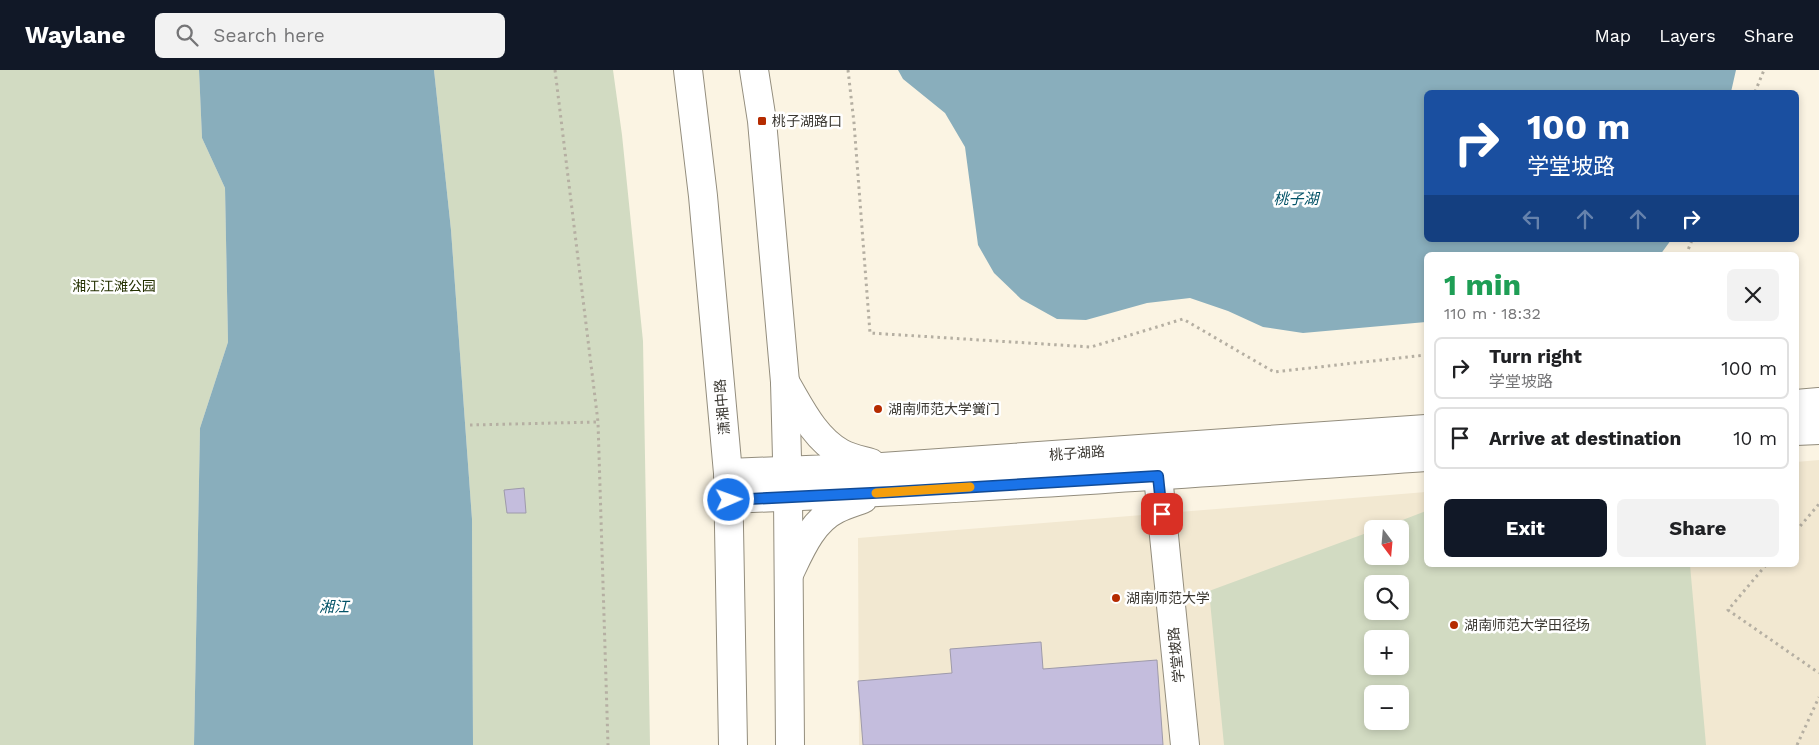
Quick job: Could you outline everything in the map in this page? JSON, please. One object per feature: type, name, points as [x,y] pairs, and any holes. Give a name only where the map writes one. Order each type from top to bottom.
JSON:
[{"type":"main road","name":"潇湘中路","points":[[688,70],[703,196],[728,486],[733,745]]},
{"type":"main road","points":[[754,70],[762,121],[785,382],[788,484],[790,745]]},
{"type":"main road","points":[[785,382],[813,428],[824,440],[882,480],[836,509],[820,522],[805,541],[788,574]]},
{"type":"main road","points":[[1799,404],[1819,402]]},
{"type":"main road","name":"桃子湖路","points":[[882,480],[1424,429]]},
{"type":"main road","points":[[1799,431],[1819,430]]},
{"type":"main road","name":"桃子湖路","points":[[728,486],[882,480],[1158,476],[1424,457]]},
{"type":"main road","name":"学堂坡路","points":[[1158,476],[1185,745]]},
{"type":"path","points":[[555,70],[598,422],[608,745]]},
{"type":"path","points":[[848,70],[854,123],[870,333],[1091,347],[1183,319],[1274,372],[1424,355]]},
{"type":"path","points":[[1756,90],[1764,70]]},
{"type":"path","points":[[470,425],[598,422]]},
{"type":"path","points":[[1799,527],[1819,504]]},
{"type":"path","points":[[1764,567],[1728,610],[1819,673]]},
{"type":"path","points":[[1797,745],[1819,697]]},
{"type":"shaded area","name":"湖南师范大学","points":[[1819,460],[1819,745],[859,745],[858,538],[1424,492],[1424,567],[1799,567],[1799,462]]},
{"type":"green space","name":"湘江江滩公园","points":[[0,70],[199,70],[202,138],[225,188],[228,342],[200,428],[194,745],[0,745]]},
{"type":"green space","points":[[434,70],[613,70],[622,135],[643,341],[650,745],[473,745],[472,519],[451,230]]},
{"type":"green space","name":"湖南师范大学田径场","points":[[1424,512],[1424,567],[1690,567],[1706,745],[1224,745],[1209,591],[1364,534],[1364,565],[1409,565],[1409,520],[1402,520]]},
{"type":"water","name":"湘江","points":[[199,70],[434,70],[451,230],[472,519],[473,745],[194,745],[200,428],[228,342],[225,188],[202,138]]},
{"type":"water","name":"桃子湖","points":[[898,70],[1736,70],[1731,90],[1424,90],[1424,242],[1670,242],[1662,252],[1424,252],[1424,322],[1303,333],[1263,327],[1228,311],[1190,298],[1147,303],[1086,320],[1057,319],[1021,299],[994,273],[978,245],[965,147],[945,113],[903,79]]},
{"type":"building","points":[[524,488],[526,513],[507,513],[504,490]]},
{"type":"building","points":[[1041,642],[1043,669],[1157,660],[1163,745],[863,745],[858,681],[952,673],[950,649]]},
{"type":"slow traffic","points":[[876,493],[970,487]]},
{"type":"place","name":"桃子湖路口","points":[[762,121]]},
{"type":"place","name":"湖南师范大学黉门","points":[[878,409]]},
{"type":"place","name":"湖南师范大学","points":[[1116,598]]},
{"type":"place","name":"湖南师范大学田径场","points":[[1454,625]]},
{"type":"route","points":[[729,500],[1158,476],[1162,514]]}]
